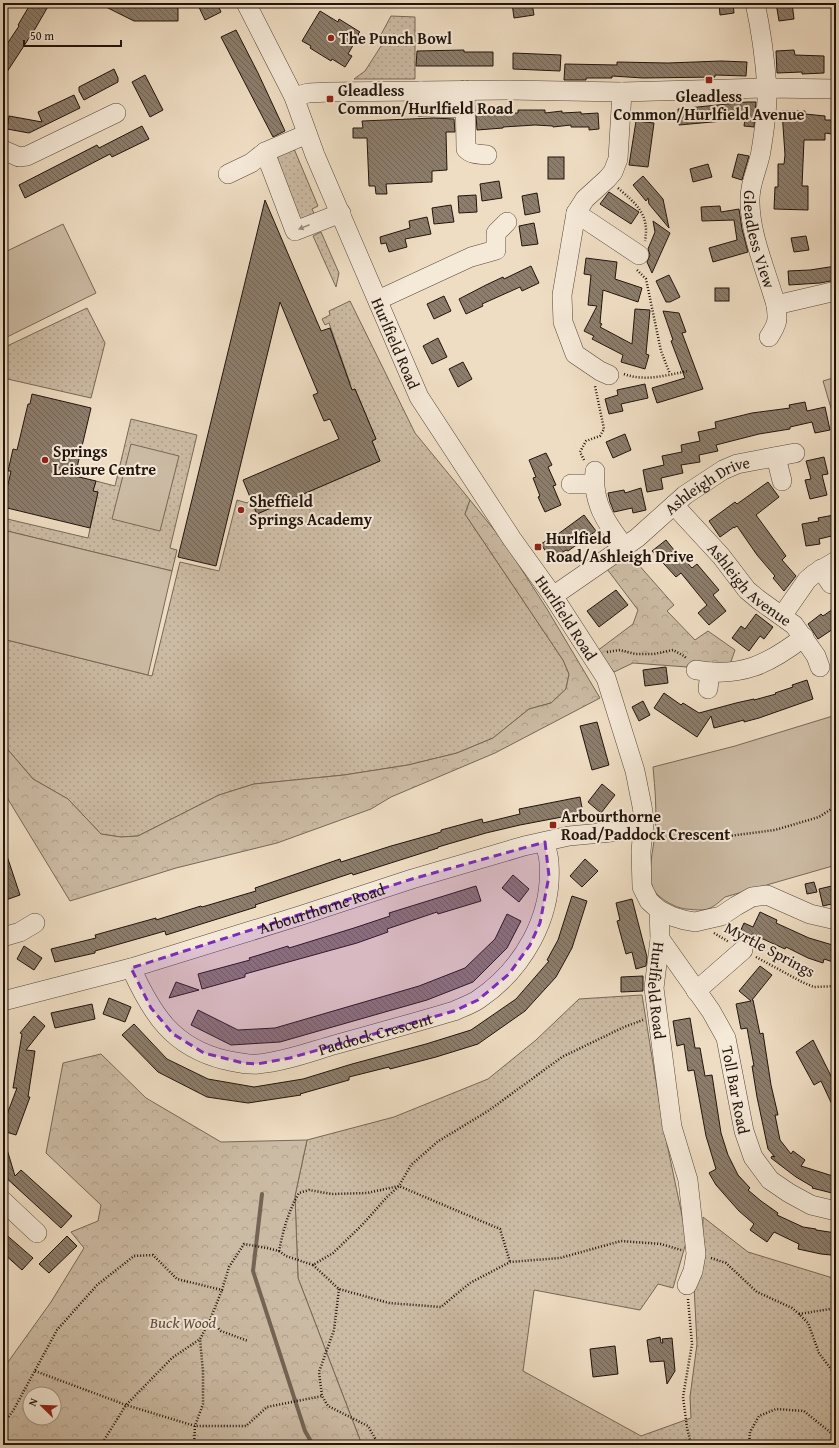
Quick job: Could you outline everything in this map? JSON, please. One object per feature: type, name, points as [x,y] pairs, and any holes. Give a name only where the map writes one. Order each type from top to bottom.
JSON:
[{"type":"street","name":"Hurlfield Road","points":[[246,3],[294,97],[307,134],[419,397],[512,539],[553,596],[595,659],[606,678],[635,771],[642,806],[642,887],[649,901],[659,910],[660,939],[654,988],[672,1127],[688,1180],[696,1254],[693,1271],[687,1285]]},
{"type":"street","name":"Gleadless View","points":[[755,3],[762,41],[767,88],[765,125],[760,154],[752,182],[750,221],[776,305],[836,291]]},
{"type":"street","points":[[294,97],[316,92],[421,91],[465,99],[514,90],[622,92],[767,88],[836,89]]},
{"type":"street","points":[[604,373],[575,354],[563,322],[562,295],[576,213],[585,199],[613,172],[618,159],[622,92]]},
{"type":"street","points":[[465,99],[466,149],[469,153],[487,155]]},
{"type":"street","points":[[3,150],[19,157],[27,156],[116,113]]},
{"type":"street","points":[[228,174],[251,163],[265,152],[307,134]]},
{"type":"street","points":[[265,152],[295,231],[341,213]]},
{"type":"street","points":[[576,213],[639,255]]},
{"type":"street","points":[[378,300],[471,257],[496,250],[496,233],[507,222]]},
{"type":"street","points":[[770,337],[778,319],[776,305]]},
{"type":"street","name":"Ashleigh Drive","points":[[553,596],[637,538],[674,505],[705,481],[723,470],[737,464],[795,453]]},
{"type":"street","points":[[776,457],[782,481]]},
{"type":"street","points":[[570,484],[594,478],[596,500],[602,515],[624,546]]},
{"type":"street","name":"Ashleigh Avenue","points":[[674,505],[721,556],[747,590],[794,625],[804,637],[816,656],[820,667]]},
{"type":"street","points":[[782,616],[807,580],[829,571]]},
{"type":"street","points":[[705,677],[751,668],[776,657],[804,637]]},
{"type":"street","name":"Arbourthorne Road","points":[[3,1001],[131,968],[300,916],[412,879],[524,846],[569,836],[643,834]]},
{"type":"street","name":"Paddock Crescent","points":[[131,968],[151,1008],[173,1034],[204,1053],[243,1063],[257,1064],[290,1058],[454,1011],[478,1000],[496,986],[509,974],[530,945],[540,923],[548,888],[549,862],[545,842]]},
{"type":"street","points":[[659,910],[677,918],[695,922],[721,916],[752,897],[767,895],[810,914],[836,920]]},
{"type":"street","points":[[3,937],[20,932],[35,922]]},
{"type":"street","name":"Toll Bar Road","points":[[660,939],[711,1011],[726,1038],[744,1131],[753,1157],[770,1180],[789,1193],[811,1205],[836,1211]]},
{"type":"street","points":[[696,991],[743,950]]},
{"type":"street","points":[[3,1201],[37,1233]]},
{"type":"path","points":[[607,179],[637,205],[643,215],[646,231],[644,244],[636,264],[638,270],[646,279],[661,351],[670,374]]},
{"type":"path","points":[[594,478],[586,467],[580,452],[586,441],[600,436],[604,429],[594,384],[604,373],[615,371],[634,378],[652,378],[688,371]]},
{"type":"path","points":[[595,659],[608,652],[620,650],[635,654],[654,654],[673,650],[684,656],[705,677]]},
{"type":"path","points":[[643,834],[706,839],[774,830],[819,816],[836,806]]},
{"type":"path","name":"Myrtle Springs","points":[[695,922],[802,982],[814,987],[836,986]]},
{"type":"path","points":[[313,1265],[332,1253],[362,1226],[387,1197],[399,1186],[411,1165],[437,1142],[488,1111],[562,1057],[624,1026],[657,1015]]},
{"type":"path","points":[[279,1251],[284,1227],[291,1206],[299,1193],[309,1190],[332,1194],[367,1193],[399,1186],[500,1229],[510,1262]]},
{"type":"path","points":[[101,1445],[126,1405],[172,1358],[200,1339],[210,1320],[229,1267],[244,1244],[279,1251],[286,1256],[313,1265],[339,1289],[389,1303],[441,1307],[470,1283],[510,1262],[560,1258],[621,1241],[661,1244],[726,1263],[757,1292],[792,1308],[808,1323],[819,1352],[836,1376]]},
{"type":"path","points":[[3,1424],[13,1411],[57,1330],[97,1284],[134,1256],[153,1255],[177,1279],[222,1290]]},
{"type":"path","points":[[687,1285],[692,1344],[683,1397],[691,1445]]},
{"type":"path","points":[[339,1289],[334,1330],[319,1372],[322,1396],[328,1406],[368,1426],[379,1445]]},
{"type":"path","points":[[799,1314],[836,1308]]},
{"type":"path","points":[[210,1320],[221,1331],[248,1341]]},
{"type":"path","points":[[194,1445],[195,1426],[203,1404],[203,1372],[200,1339]]},
{"type":"path","points":[[35,1371],[126,1405],[195,1426],[246,1426],[267,1407],[322,1396]]},
{"type":"path","points":[[749,1445],[750,1432],[759,1416],[776,1409],[804,1411],[836,1437]]},
{"type":"highlighted area","points":[[545,842],[549,876],[540,923],[530,945],[509,974],[478,1000],[454,1011],[290,1058],[257,1064],[243,1063],[204,1053],[173,1034],[151,1008],[131,968],[412,879]]},
{"type":"green space","points":[[391,16],[415,17],[415,79],[354,79],[365,71],[383,43],[378,40]]},
{"type":"green space","points":[[292,144],[318,206],[312,209],[316,218],[300,220],[274,156]]},
{"type":"green space","points":[[63,224],[96,293],[3,339],[3,253]]},
{"type":"green space","points":[[321,232],[339,273],[336,287],[313,236]]},
{"type":"green space","points":[[350,301],[415,433],[470,500],[465,514],[563,660],[569,674],[566,689],[551,703],[529,709],[493,738],[457,753],[408,765],[344,775],[254,784],[219,795],[138,836],[121,837],[101,834],[68,799],[33,779],[3,744],[3,639],[152,676],[180,562],[219,571],[237,500],[247,503],[251,500],[257,514],[380,461],[372,441],[376,439],[355,389],[349,391],[350,383],[329,323],[325,325],[322,319],[330,315],[329,311]]},
{"type":"green space","points":[[87,308],[105,343],[91,398],[3,378],[3,348]]},
{"type":"green space","points":[[836,377],[836,425],[823,381]]},
{"type":"green space","points":[[131,419],[197,435],[170,548],[177,550],[172,571],[3,530],[3,518],[88,538],[98,492],[93,491],[96,481],[115,486]]},
{"type":"green space","points":[[131,444],[179,456],[160,531],[112,519]]},
{"type":"green space","points":[[470,500],[504,542],[547,609],[600,698],[495,753],[391,797],[371,809],[277,843],[176,868],[70,901],[3,791],[3,744],[33,779],[68,799],[101,834],[121,837],[138,836],[219,795],[254,784],[344,775],[408,765],[457,753],[493,738],[529,709],[551,703],[566,689],[569,674],[563,660],[465,514]]},
{"type":"green space","points":[[3,530],[172,571],[148,675],[3,639]]},
{"type":"green space","points":[[630,555],[674,605],[667,611],[695,640],[708,631],[735,650],[728,670],[633,663],[614,672],[597,651],[633,624],[638,610],[607,569]]},
{"type":"green space","points":[[836,715],[836,865],[725,897],[715,905],[703,910],[676,907],[661,898],[652,886],[650,873],[656,817],[653,767],[735,746]]},
{"type":"green space","points":[[642,995],[663,1125],[687,1239],[673,1288],[658,1284],[640,1310],[534,1290],[523,1371],[641,1436],[691,1418],[690,1397],[697,1344],[694,1286],[702,1261],[703,1217],[748,1252],[836,1279],[836,1445],[362,1445],[298,1278],[295,1196],[307,1140],[394,1117],[488,1079],[536,1040],[579,999]]},
{"type":"green space","name":"Buck Wood","points":[[101,1054],[146,1098],[221,1142],[307,1140],[295,1196],[298,1278],[362,1445],[3,1445],[3,1369],[51,1302],[84,1248],[71,1232],[98,1221],[101,1205],[46,1153],[63,1063]]},
{"type":"building","points":[[31,3],[50,3],[3,78],[3,50],[19,26],[18,25]]},
{"type":"building","points":[[98,3],[130,3],[135,6],[178,5],[178,21],[134,21]]},
{"type":"building","points":[[197,3],[217,3],[221,12],[205,20]]},
{"type":"building","points":[[512,3],[532,3],[534,15],[514,18]]},
{"type":"building","points":[[719,3],[733,3],[734,13],[720,15]]},
{"type":"building","points":[[776,3],[792,3],[794,19],[779,21]]},
{"type":"building","name":"The Punch Bowl","points":[[320,11],[338,22],[339,19],[360,32],[348,54],[352,56],[345,67],[332,59],[331,61],[310,48],[311,46],[302,41]]},
{"type":"building","points":[[236,30],[285,131],[273,137],[221,37]]},
{"type":"building","points":[[464,50],[464,52],[493,52],[493,66],[416,66],[417,51]]},
{"type":"building","points":[[794,50],[795,55],[824,56],[824,73],[777,73],[776,51]]},
{"type":"building","points":[[513,53],[561,55],[560,71],[513,69]]},
{"type":"building","points":[[721,61],[747,62],[746,76],[715,75],[715,77],[643,78],[612,76],[612,78],[564,80],[565,64],[617,65],[617,62],[668,63]]},
{"type":"building","points":[[114,69],[118,82],[84,100],[79,91],[79,87]]},
{"type":"building","points":[[145,75],[163,110],[150,117],[132,82]]},
{"type":"building","points":[[74,95],[80,108],[29,133],[7,129],[9,116],[42,122],[38,112]]},
{"type":"building","points":[[756,102],[754,127],[744,126],[745,119],[679,125],[678,109]]},
{"type":"building","points":[[518,110],[545,110],[545,113],[562,111],[562,113],[598,113],[599,129],[589,130],[589,127],[571,127],[571,125],[553,127],[535,125],[477,130],[476,115],[518,113]]},
{"type":"building","points":[[782,111],[805,111],[805,114],[825,116],[825,120],[833,120],[832,134],[825,133],[825,140],[804,140],[802,186],[808,186],[808,210],[774,209],[775,187],[778,187],[778,164],[784,164],[785,155]]},
{"type":"building","points":[[434,118],[454,119],[455,132],[446,132],[447,170],[432,171],[432,182],[386,184],[387,194],[376,194],[375,186],[369,186],[367,138],[353,138],[353,128],[363,128],[362,121]]},
{"type":"building","points":[[636,121],[654,123],[648,167],[629,165]]},
{"type":"building","points":[[142,126],[149,139],[112,157],[110,154],[25,198],[19,185],[97,145],[99,148]]},
{"type":"building","points":[[738,154],[749,156],[742,180],[732,177]]},
{"type":"building","points":[[548,157],[564,157],[564,179],[548,179]]},
{"type":"building","points":[[708,164],[712,177],[693,182],[690,169]]},
{"type":"building","points":[[643,176],[663,199],[669,228],[649,204],[648,198],[646,201],[633,185]]},
{"type":"building","points":[[499,181],[502,198],[482,201],[480,184]]},
{"type":"building","points":[[609,192],[639,212],[631,224],[600,204]]},
{"type":"building","points":[[537,193],[540,212],[525,215],[522,196]]},
{"type":"building","points":[[476,195],[477,212],[459,213],[458,196]]},
{"type":"building","name":"Sheffield Springs Academy","points":[[265,200],[321,331],[330,328],[352,390],[355,389],[376,439],[372,441],[380,461],[257,514],[243,480],[339,439],[330,419],[324,421],[313,395],[318,393],[280,302],[216,566],[178,557]]},
{"type":"building","points":[[451,205],[454,222],[434,224],[432,208]]},
{"type":"building","points":[[720,206],[721,212],[739,209],[748,252],[713,262],[709,248],[737,240],[734,220],[702,221],[701,207]]},
{"type":"building","points":[[427,217],[431,234],[405,239],[407,247],[389,252],[386,243],[381,244],[380,237],[410,228],[409,221]]},
{"type":"building","points":[[653,221],[670,233],[652,273],[647,262],[650,255],[648,249],[655,232]]},
{"type":"building","points":[[534,223],[538,244],[522,246],[519,226]]},
{"type":"building","points":[[806,236],[809,250],[794,252],[791,238]]},
{"type":"building","points":[[586,258],[617,262],[615,279],[642,288],[638,302],[603,290],[600,323],[602,324],[600,327],[632,344],[635,309],[650,310],[646,354],[649,355],[645,369],[621,362],[623,355],[592,339],[594,336],[584,331],[597,306],[588,305],[591,275],[584,274]]},
{"type":"building","points":[[531,266],[539,283],[522,291],[520,287],[482,304],[483,306],[466,314],[459,299],[503,277],[504,279]]},
{"type":"building","points":[[836,266],[836,280],[820,283],[789,285],[788,271],[810,270]]},
{"type":"building","points":[[669,275],[680,297],[670,302],[666,302],[656,281]]},
{"type":"building","points":[[715,288],[729,288],[729,301],[715,301]]},
{"type":"building","points":[[444,296],[451,311],[434,319],[427,304]]},
{"type":"building","points":[[663,311],[679,313],[686,332],[682,333],[703,389],[657,403],[652,388],[685,378],[671,341],[673,340]]},
{"type":"building","points":[[438,338],[447,357],[432,364],[423,346]]},
{"type":"building","points":[[463,362],[472,379],[458,387],[449,369]]},
{"type":"building","points":[[645,384],[648,398],[621,404],[623,411],[609,414],[605,399],[618,395],[617,390]]},
{"type":"building","name":"Springs Leisure Centre","points":[[32,394],[91,408],[75,476],[96,481],[93,491],[98,492],[90,528],[3,507],[11,471],[8,471],[13,449],[17,450],[28,404],[30,404]]},
{"type":"building","points":[[805,402],[807,411],[825,407],[830,430],[815,433],[812,422],[790,427],[790,429],[759,434],[716,445],[718,451],[699,455],[700,462],[681,465],[683,473],[661,478],[663,489],[647,492],[643,470],[664,465],[662,456],[682,452],[681,445],[700,441],[698,432],[716,428],[715,422],[752,413],[790,408],[789,405]]},
{"type":"building","points":[[625,434],[631,450],[613,458],[606,442]]},
{"type":"building","points":[[546,453],[552,465],[548,467],[556,485],[553,486],[561,505],[545,512],[538,497],[540,496],[533,478],[536,477],[529,460]]},
{"type":"building","points":[[824,457],[828,474],[822,475],[827,495],[810,499],[805,480],[811,479],[806,461]]},
{"type":"building","points":[[768,482],[779,497],[756,515],[786,556],[782,560],[796,576],[784,591],[773,578],[775,576],[757,555],[737,526],[720,537],[709,521],[735,502],[737,504]]},
{"type":"building","points":[[641,488],[646,510],[633,513],[632,508],[614,512],[608,493],[624,490],[625,493]]},
{"type":"building","points":[[584,515],[596,531],[568,551],[566,550],[551,560],[541,544],[554,537]]},
{"type":"building","points":[[834,515],[836,535],[819,539],[820,544],[806,546],[802,524],[819,521],[818,518]]},
{"type":"building","points":[[666,540],[678,555],[679,554],[692,568],[697,564],[719,590],[713,595],[726,611],[709,625],[698,613],[707,605],[681,573],[676,577],[652,551]]},
{"type":"building","points":[[616,590],[628,605],[599,627],[587,611]]},
{"type":"building","points":[[836,607],[836,627],[818,639],[808,624],[821,614],[823,616]]},
{"type":"building","points":[[756,614],[773,627],[764,639],[760,636],[749,651],[732,638],[741,626],[745,629]]},
{"type":"building","points":[[666,667],[668,683],[645,686],[643,670]]},
{"type":"building","points":[[807,680],[813,699],[759,718],[744,722],[744,720],[714,728],[711,716],[697,737],[654,708],[664,693],[681,705],[683,703],[699,713],[776,694],[775,693],[793,687],[792,685]]},
{"type":"building","points":[[643,701],[650,715],[639,721],[632,707]]},
{"type":"building","points":[[597,722],[609,765],[592,770],[580,726]]},
{"type":"building","points":[[602,784],[615,795],[601,813],[588,802]]},
{"type":"building","points":[[580,797],[583,813],[520,825],[438,847],[353,875],[352,873],[255,905],[256,907],[166,935],[165,931],[95,951],[95,953],[55,962],[51,949],[96,938],[95,935],[156,918],[156,920],[256,891],[255,888],[340,859],[341,862],[441,832],[441,830],[482,819],[483,823],[520,814],[519,809]]},
{"type":"building","points":[[3,850],[5,850],[20,895],[3,901]]},
{"type":"building","points":[[585,859],[598,871],[582,887],[570,876]]},
{"type":"building","points":[[513,875],[529,889],[519,902],[502,888]]},
{"type":"building","points":[[814,882],[817,892],[807,894],[805,884]]},
{"type":"building","points":[[836,885],[836,903],[823,906],[819,889]]},
{"type":"building","points":[[476,886],[481,901],[438,914],[437,912],[387,929],[388,932],[357,943],[245,974],[245,977],[202,989],[198,974],[250,960],[249,958],[288,946],[289,948],[354,928],[390,916],[389,913]]},
{"type":"building","points":[[572,896],[587,901],[572,948],[556,977],[525,1011],[478,1044],[436,1057],[390,1069],[389,1067],[349,1077],[349,1080],[300,1094],[301,1095],[248,1103],[207,1097],[158,1072],[122,1035],[134,1024],[167,1059],[208,1079],[254,1087],[303,1079],[426,1044],[471,1030],[516,999],[549,961],[547,960],[558,940]]},
{"type":"building","points":[[632,899],[647,957],[646,966],[636,969],[632,952],[626,954],[617,921],[620,920],[616,903]]},
{"type":"building","points":[[760,912],[777,920],[776,923],[809,938],[836,946],[836,963],[824,959],[823,963],[808,958],[786,947],[785,949],[752,934],[750,939],[739,934],[744,923],[753,927]]},
{"type":"building","points":[[507,914],[521,921],[507,948],[473,982],[427,1000],[280,1042],[231,1045],[191,1025],[198,1010],[238,1030],[275,1028],[419,986],[465,968],[495,939]]},
{"type":"building","points":[[24,946],[42,958],[34,970],[17,959]]},
{"type":"building","points":[[760,966],[772,975],[752,1000],[760,1034],[763,1033],[771,1085],[778,1115],[775,1115],[780,1140],[791,1154],[793,1151],[805,1160],[801,1166],[836,1177],[836,1194],[812,1188],[813,1187],[796,1177],[771,1158],[772,1156],[775,1157],[768,1149],[757,1097],[752,1066],[754,1066],[747,1028],[741,1029],[736,1004],[751,1001],[739,991]]},
{"type":"building","points":[[643,976],[643,991],[621,992],[621,977]]},
{"type":"building","points":[[176,982],[199,990],[169,998]]},
{"type":"building","points":[[109,998],[131,1007],[125,1022],[103,1014]]},
{"type":"building","points":[[92,1004],[95,1019],[55,1028],[51,1013]]},
{"type":"building","points":[[34,1016],[45,1026],[26,1050],[35,1051],[28,1097],[30,1097],[16,1135],[3,1131],[3,1125],[17,1088],[13,1088],[22,1034],[20,1033]]},
{"type":"building","points":[[690,1018],[695,1048],[700,1048],[705,1076],[712,1075],[721,1133],[728,1155],[738,1175],[750,1188],[748,1190],[778,1213],[777,1215],[803,1227],[836,1233],[836,1250],[832,1249],[831,1255],[798,1249],[799,1244],[774,1232],[767,1242],[750,1230],[754,1224],[739,1211],[716,1185],[709,1173],[716,1169],[706,1136],[694,1070],[688,1071],[684,1044],[677,1046],[673,1021]]},
{"type":"building","points":[[813,1040],[836,1086],[836,1113],[821,1081],[814,1085],[796,1052]]},
{"type":"building","points":[[6,1146],[15,1176],[21,1170],[72,1216],[61,1228],[3,1175],[3,1147]]},
{"type":"building","points":[[3,1232],[33,1258],[22,1270],[3,1253]]},
{"type":"building","points":[[67,1236],[77,1246],[49,1273],[39,1264]]},
{"type":"building","points":[[660,1337],[661,1343],[663,1343],[662,1339],[672,1338],[675,1371],[667,1384],[664,1361],[650,1362],[647,1340]]},
{"type":"building","points":[[615,1346],[618,1374],[593,1377],[590,1349]]},
{"type":"waterway","points":[[262,1194],[253,1271],[305,1431],[313,1445]]},
{"type":"place","name":"The Punch Bowl","points":[[331,38]]},
{"type":"place","name":"Gleadless Common/Hurlfield Avenue","points":[[709,80]]},
{"type":"place","name":"Gleadless Common/Hurlfield Road","points":[[330,99]]},
{"type":"place","name":"Springs Leisure Centre","points":[[45,460]]},
{"type":"place","name":"Sheffield Springs Academy","points":[[241,510]]},
{"type":"place","name":"Hurlfield Road/Ashleigh Drive","points":[[538,547]]},
{"type":"place","name":"Arbourthorne Road/Paddock Crescent","points":[[553,825]]}]
